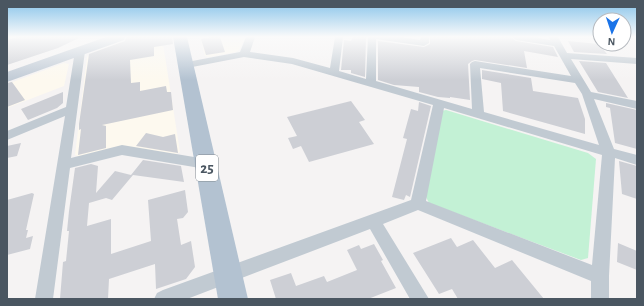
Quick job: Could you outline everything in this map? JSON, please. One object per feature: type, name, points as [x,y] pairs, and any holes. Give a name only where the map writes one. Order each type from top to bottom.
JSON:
[{"type":"main road","points":[[7,77],[79,51]]},
{"type":"main road","name":"25","points":[[184,51],[233,299]]},
{"type":"street","points":[[44,299],[80,51]]},
{"type":"street","points":[[334,72],[337,51]]},
{"type":"street","points":[[371,83],[372,51]]},
{"type":"street","points":[[562,51],[587,94],[609,153],[600,276],[600,299]]},
{"type":"street","points":[[187,65],[244,54],[293,61],[637,160]]},
{"type":"street","points":[[565,56],[637,61]]},
{"type":"street","points":[[478,114],[475,64],[578,80]]},
{"type":"street","points":[[587,94],[637,105]]},
{"type":"street","points":[[418,204],[439,103]]},
{"type":"street","points":[[7,136],[71,109]]},
{"type":"street","points":[[63,165],[122,150],[206,164]]},
{"type":"street","points":[[163,299],[374,222],[418,204],[600,276]]},
{"type":"street","points":[[374,222],[420,299]]},
{"type":"shaded area","points":[[97,51],[164,51],[180,152],[174,155],[123,147],[80,157],[75,155],[87,57]]},
{"type":"shaded area","points":[[204,51],[237,51],[209,57],[205,56]]},
{"type":"shaded area","points":[[64,63],[69,64],[64,86],[7,108],[7,84]]},
{"type":"green space","points":[[446,110],[588,153],[596,159],[588,258],[581,260],[429,203],[426,197],[441,111]]},
{"type":"building","points":[[7,51],[48,51],[7,65]]},
{"type":"building","points":[[97,51],[154,51],[154,56],[130,60],[131,83],[140,82],[140,91],[166,86],[167,92],[171,92],[173,110],[102,125],[106,126],[106,148],[78,155],[81,129],[79,130],[79,124],[89,54]]},
{"type":"building","points":[[205,51],[225,52],[206,55]]},
{"type":"building","points":[[343,51],[366,51],[365,77],[351,73],[351,70],[341,70]]},
{"type":"building","points":[[378,51],[524,51],[527,68],[475,60],[472,61],[468,64],[470,100],[438,97],[419,92],[419,87],[394,85],[378,80]]},
{"type":"building","points":[[526,51],[555,51],[558,57]]},
{"type":"building","points":[[574,51],[605,52],[607,54],[574,52]]},
{"type":"building","points":[[579,61],[606,63],[628,98],[598,92]]},
{"type":"building","points":[[482,70],[531,78],[533,91],[578,98],[585,119],[585,134],[503,111],[501,83],[482,79]]},
{"type":"building","points":[[12,82],[25,100],[7,107],[7,83]]},
{"type":"building","points":[[63,92],[63,103],[57,108],[28,120],[21,109]]},
{"type":"building","points":[[351,101],[365,120],[359,122],[374,144],[309,162],[301,146],[293,149],[288,138],[297,136],[287,117]]},
{"type":"building","points":[[419,102],[431,106],[410,197],[406,195],[404,200],[392,197],[407,139],[403,138],[411,109],[418,111]]},
{"type":"building","points":[[606,103],[637,110],[637,149],[615,143],[610,108],[606,107]]},
{"type":"building","points":[[146,133],[163,137],[175,134],[178,153],[136,146]]},
{"type":"building","points":[[21,143],[17,156],[7,158],[7,146]]},
{"type":"building","points":[[143,160],[181,166],[184,182],[133,175],[112,200],[106,198],[89,203],[87,226],[111,219],[111,254],[151,241],[148,200],[185,190],[188,212],[183,218],[177,219],[181,245],[191,241],[195,267],[186,279],[156,289],[155,264],[109,279],[108,299],[60,299],[63,262],[66,261],[69,231],[67,231],[75,168],[91,164],[98,166],[96,193],[115,171],[131,175]]},
{"type":"building","points":[[619,161],[637,166],[637,199],[622,194]]},
{"type":"building","points":[[32,193],[34,194],[26,230],[28,230],[26,238],[33,236],[30,249],[7,255],[7,200]]},
{"type":"building","points":[[451,238],[457,247],[473,240],[495,268],[512,260],[544,299],[458,299],[452,289],[439,294],[413,253]]},
{"type":"building","points":[[618,243],[637,251],[637,270],[617,262]]},
{"type":"building","points":[[374,244],[383,260],[381,261],[396,288],[368,299],[276,299],[270,280],[291,273],[296,286],[324,276],[327,282],[357,270],[347,250],[359,245],[361,249]]}]
